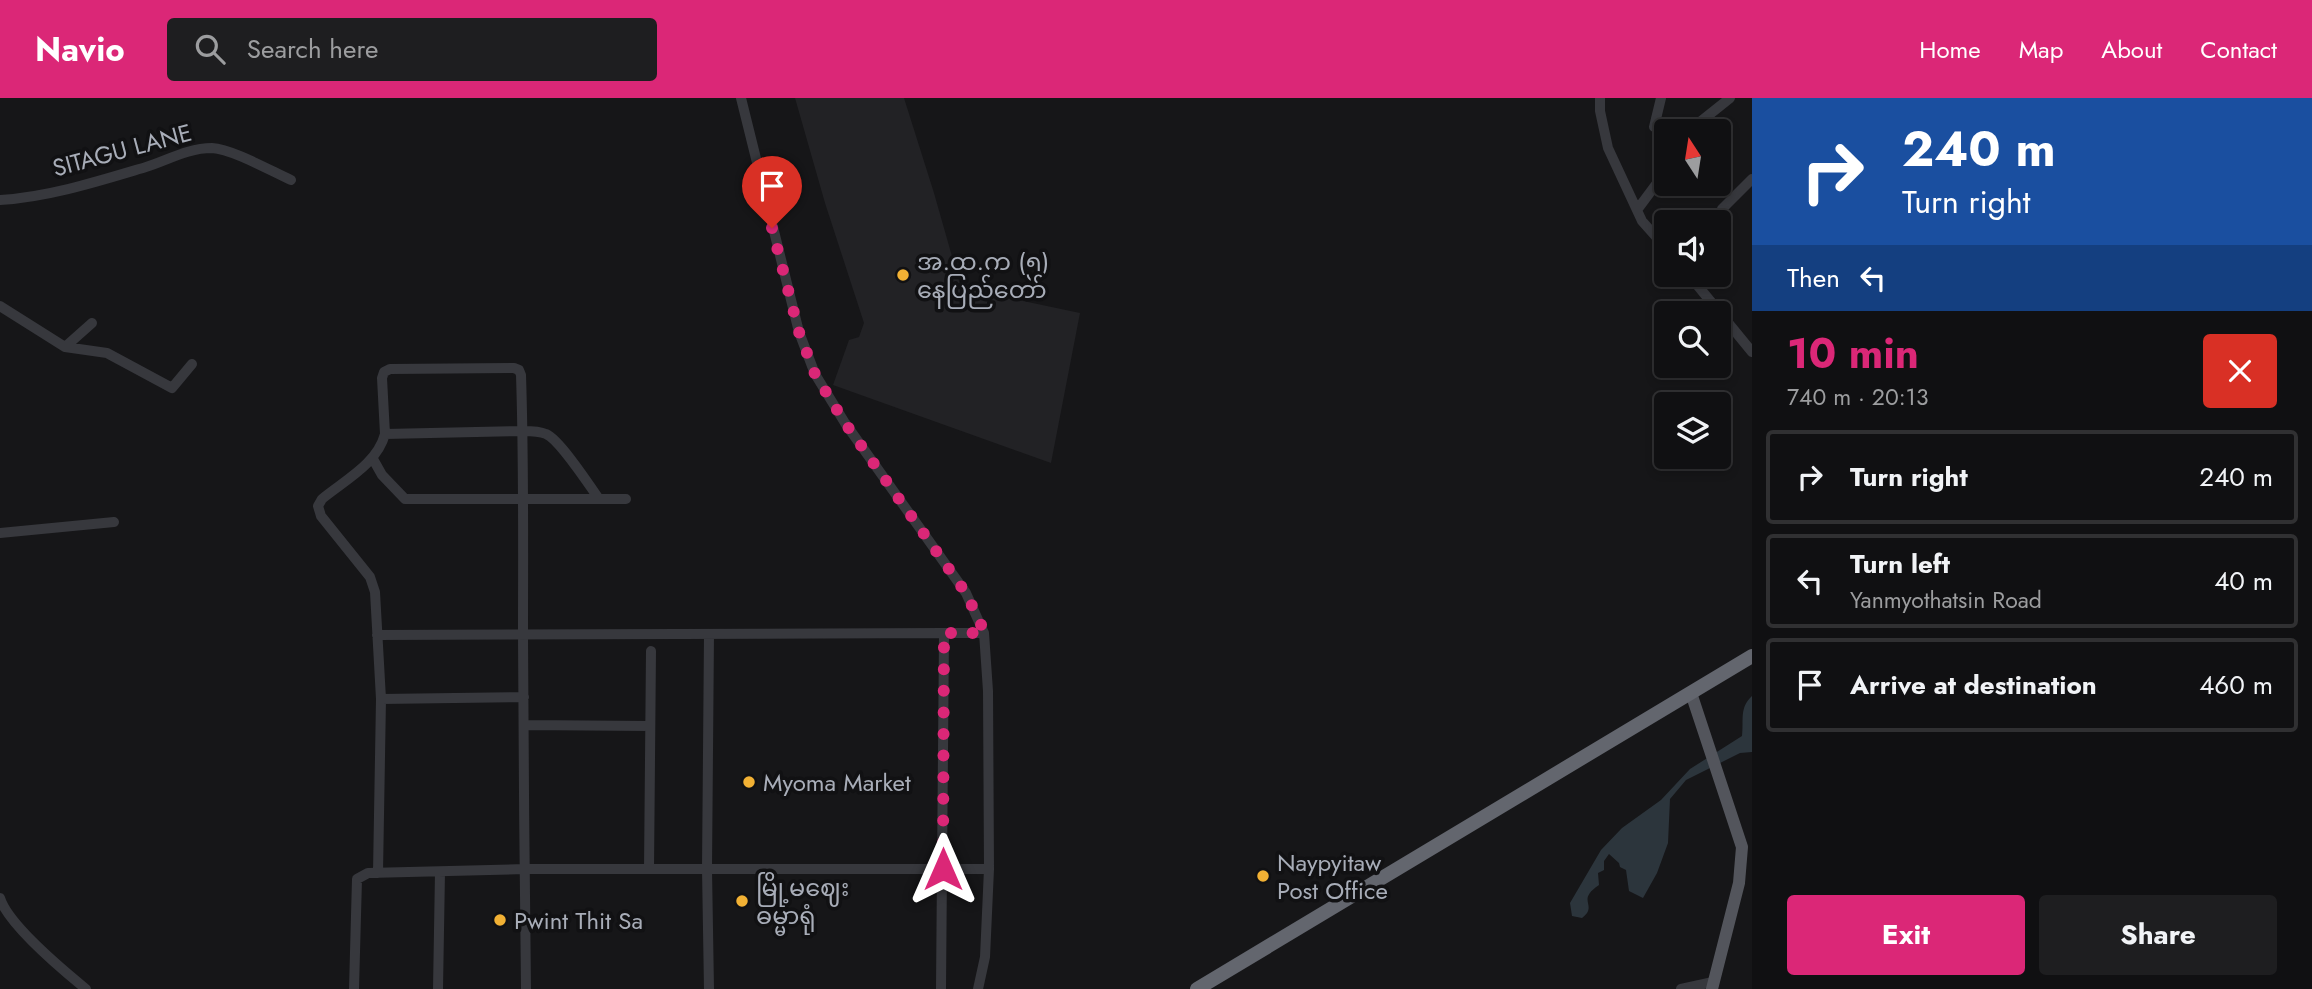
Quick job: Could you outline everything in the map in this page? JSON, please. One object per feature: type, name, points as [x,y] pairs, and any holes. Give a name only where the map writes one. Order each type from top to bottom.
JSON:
[{"type":"highway","points":[[1198,989],[1752,656]]},
{"type":"main road","points":[[1691,693],[1742,847],[1739,883],[1712,985]]},
{"type":"street","points":[[741,98],[795,319],[815,374],[845,423],[966,593],[985,633],[989,869],[985,957],[978,989]]},
{"type":"street","points":[[1600,98],[1608,148],[1642,220],[1654,234]]},
{"type":"street","points":[[1656,119],[1661,98]]},
{"type":"street","points":[[1703,119],[1730,98]]},
{"type":"street","name":"SITAGU LANE","points":[[0,200],[79,186],[191,150],[215,148],[242,157],[291,180]]},
{"type":"street","points":[[1722,210],[1752,179]]},
{"type":"street","points":[[1637,210],[1654,187]]},
{"type":"street","points":[[1701,287],[1752,352]]},
{"type":"street","points":[[0,306],[65,347],[107,353],[172,387],[192,364]]},
{"type":"street","points":[[65,347],[92,323]]},
{"type":"street","points":[[378,873],[380,699],[376,592],[370,577],[327,526],[318,506],[322,499],[373,459],[382,447],[385,435],[384,372],[390,369],[514,368],[519,370],[521,375],[525,499],[523,636],[526,989]]},
{"type":"street","points":[[385,435],[523,431],[547,434],[599,499]]},
{"type":"street","points":[[373,459],[382,475],[405,499],[626,499]]},
{"type":"street","points":[[0,533],[114,522]]},
{"type":"street","points":[[941,989],[944,633]]},
{"type":"street","points":[[377,635],[985,633]]},
{"type":"street","points":[[709,635],[709,989]]},
{"type":"street","points":[[649,869],[651,651]]},
{"type":"street","points":[[380,699],[524,697]]},
{"type":"street","points":[[524,725],[650,726]]},
{"type":"street","points":[[354,989],[357,879],[362,874],[525,869],[989,869]]},
{"type":"street","points":[[438,989],[439,872]]},
{"type":"street","points":[[0,898],[4,909],[22,931],[86,989]]},
{"type":"street","points":[[1681,989],[1712,985]]},
{"type":"shaded area","name":"အ.ထ.က (၅) နေပြည်တော်","points":[[795,98],[904,98],[961,288],[1080,313],[1051,463],[833,385],[849,340],[859,337],[864,323],[825,203]]},
{"type":"shaded area","points":[[1752,696],[1752,752],[1740,753],[1686,780],[1670,799],[1668,843],[1657,873],[1643,898],[1629,891],[1626,870],[1609,854],[1604,861],[1604,870],[1598,873],[1599,885],[1589,895],[1587,914],[1582,918],[1572,916],[1570,903],[1601,850],[1622,828],[1661,800],[1690,769],[1742,736],[1744,710]]},
{"type":"place","name":"အ.ထ.က (၅) နေပြည်တော်","points":[[903,275]]},
{"type":"place","name":"Myoma Market","points":[[749,782]]},
{"type":"place","name":"Naypyitaw Post Office","points":[[1263,876]]},
{"type":"place","name":"မြို့မဈေး ဓမ္မာရုံ","points":[[742,901]]},
{"type":"place","name":"Pwint Thit Sa","points":[[500,920]]},
{"type":"route","points":[[772,228],[799,332],[815,374],[845,423],[966,593],[985,633],[944,633],[943,869]]}]
